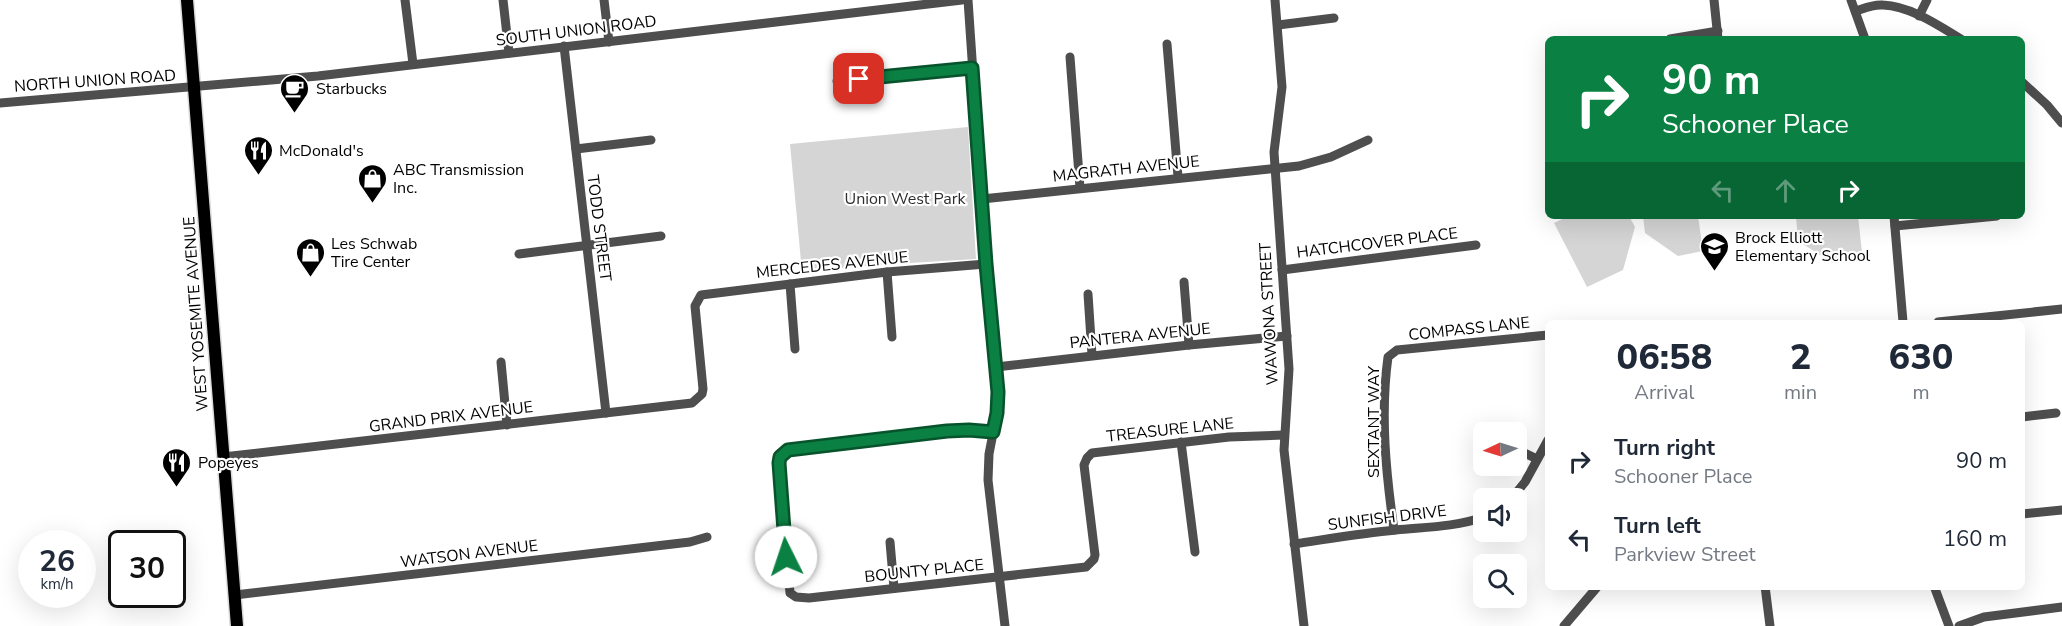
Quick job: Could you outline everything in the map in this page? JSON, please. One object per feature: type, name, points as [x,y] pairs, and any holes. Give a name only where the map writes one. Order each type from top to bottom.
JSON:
[{"type":"main road","name":"WEST YOSEMITE AVENUE","points":[[187,0],[237,626]]},
{"type":"street","points":[[405,0],[413,64]]},
{"type":"street","points":[[502,0],[509,53]]},
{"type":"street","points":[[604,0],[609,42]]},
{"type":"street","name":"SOUTH UNION ROAD","points":[[193,87],[318,76],[609,42],[879,5],[962,0]]},
{"type":"street","points":[[968,0],[986,264],[998,392],[988,480],[1005,626]]},
{"type":"street","name":"WAWONA STREET","points":[[1275,0],[1282,87],[1274,152],[1289,369],[1284,450],[1304,626]]},
{"type":"street","points":[[1714,0],[1718,35]]},
{"type":"street","points":[[1851,0],[1864,36]]},
{"type":"street","points":[[1919,16],[1927,0]]},
{"type":"street","points":[[1856,11],[1869,6],[1897,7],[1956,36]]},
{"type":"street","points":[[1278,25],[1334,18]]},
{"type":"street","points":[[1167,44],[1178,177]]},
{"type":"street","name":"TODD STREET","points":[[564,46],[606,413]]},
{"type":"street","points":[[1070,57],[1080,188]]},
{"type":"street","points":[[837,81],[972,68]]},
{"type":"street","points":[[2025,85],[2062,123]]},
{"type":"street","name":"NORTH UNION ROAD","points":[[0,102],[193,87]]},
{"type":"street","points":[[576,149],[651,140]]},
{"type":"street","name":"MAGRATH AVENUE","points":[[982,199],[1299,166],[1350,150],[1368,140]]},
{"type":"street","points":[[1903,320],[1895,221],[1936,219]]},
{"type":"street","points":[[519,254],[661,237]]},
{"type":"street","name":"HATCHCOVER PLACE","points":[[1282,270],[1476,245]]},
{"type":"street","name":"MERCEDES AVENUE","points":[[682,404],[698,400],[703,389],[695,306],[701,295],[887,272],[986,264]]},
{"type":"street","points":[[887,272],[892,337]]},
{"type":"street","points":[[1184,282],[1189,345]]},
{"type":"street","points":[[790,284],[795,349]]},
{"type":"street","points":[[1088,294],[1092,355]]},
{"type":"street","points":[[1957,320],[2062,309]]},
{"type":"street","name":"COMPASS LANE","points":[[1393,352],[1545,335]]},
{"type":"street","name":"PANTERA AVENUE","points":[[996,367],[1287,336]]},
{"type":"street","name":"SEXTANT WAY","points":[[1393,352],[1387,361],[1384,444],[1386,478],[1394,530]]},
{"type":"street","points":[[501,362],[507,424]]},
{"type":"street","name":"GRAND PRIX AVENUE","points":[[223,457],[682,404]]},
{"type":"street","points":[[2025,417],[2056,413]]},
{"type":"street","name":"BOUNTY PLACE","points":[[993,432],[947,431],[788,450],[782,454],[779,463],[790,593],[800,598],[1080,568]]},
{"type":"street","name":"TREASURE LANE","points":[[1080,568],[1086,567],[1095,555],[1084,465],[1086,458],[1092,453],[1229,437],[1284,435]]},
{"type":"street","points":[[1182,442],[1195,552]]},
{"type":"street","points":[[1520,488],[1545,445]]},
{"type":"street","points":[[1527,454],[1537,459]]},
{"type":"street","points":[[2025,514],[2062,510]]},
{"type":"street","name":"SUNFISH DRIVE","points":[[1294,544],[1449,525],[1473,520]]},
{"type":"street","name":"WATSON AVENUE","points":[[235,595],[690,542],[707,537]]},
{"type":"street","points":[[890,542],[894,588]]},
{"type":"street","points":[[1564,626],[1595,590]]},
{"type":"street","points":[[1766,590],[1770,626]]},
{"type":"street","points":[[1935,590],[1948,626]]},
{"type":"street","points":[[1959,626],[1984,617],[2062,607]]},
{"type":"green space","name":"Union West Park","points":[[968,127],[976,259],[802,272],[790,144]]},
{"type":"green space","points":[[1563,219],[1631,219],[1635,227],[1623,270],[1587,287],[1554,223]]},
{"type":"green space","points":[[1643,219],[1698,219],[1703,251],[1678,256],[1645,233]]},
{"type":"green space","points":[[1796,219],[1858,219],[1863,261],[1833,263],[1798,241]]},
{"type":"place","name":"Starbucks","points":[[295,114]]},
{"type":"place","name":"McDonald's","points":[[258,176]]},
{"type":"place","name":"ABC Transmission Inc.","points":[[372,204]]},
{"type":"place","name":"Brock Elliott Elementary School","points":[[1714,272]]},
{"type":"place","name":"Les Schwab Tire Center","points":[[310,278]]},
{"type":"place","name":"Popeyes","points":[[177,488]]},
{"type":"route","points":[[786,557],[779,463],[782,454],[788,450],[947,431],[993,432],[997,413],[998,392],[972,68],[859,79]]}]
